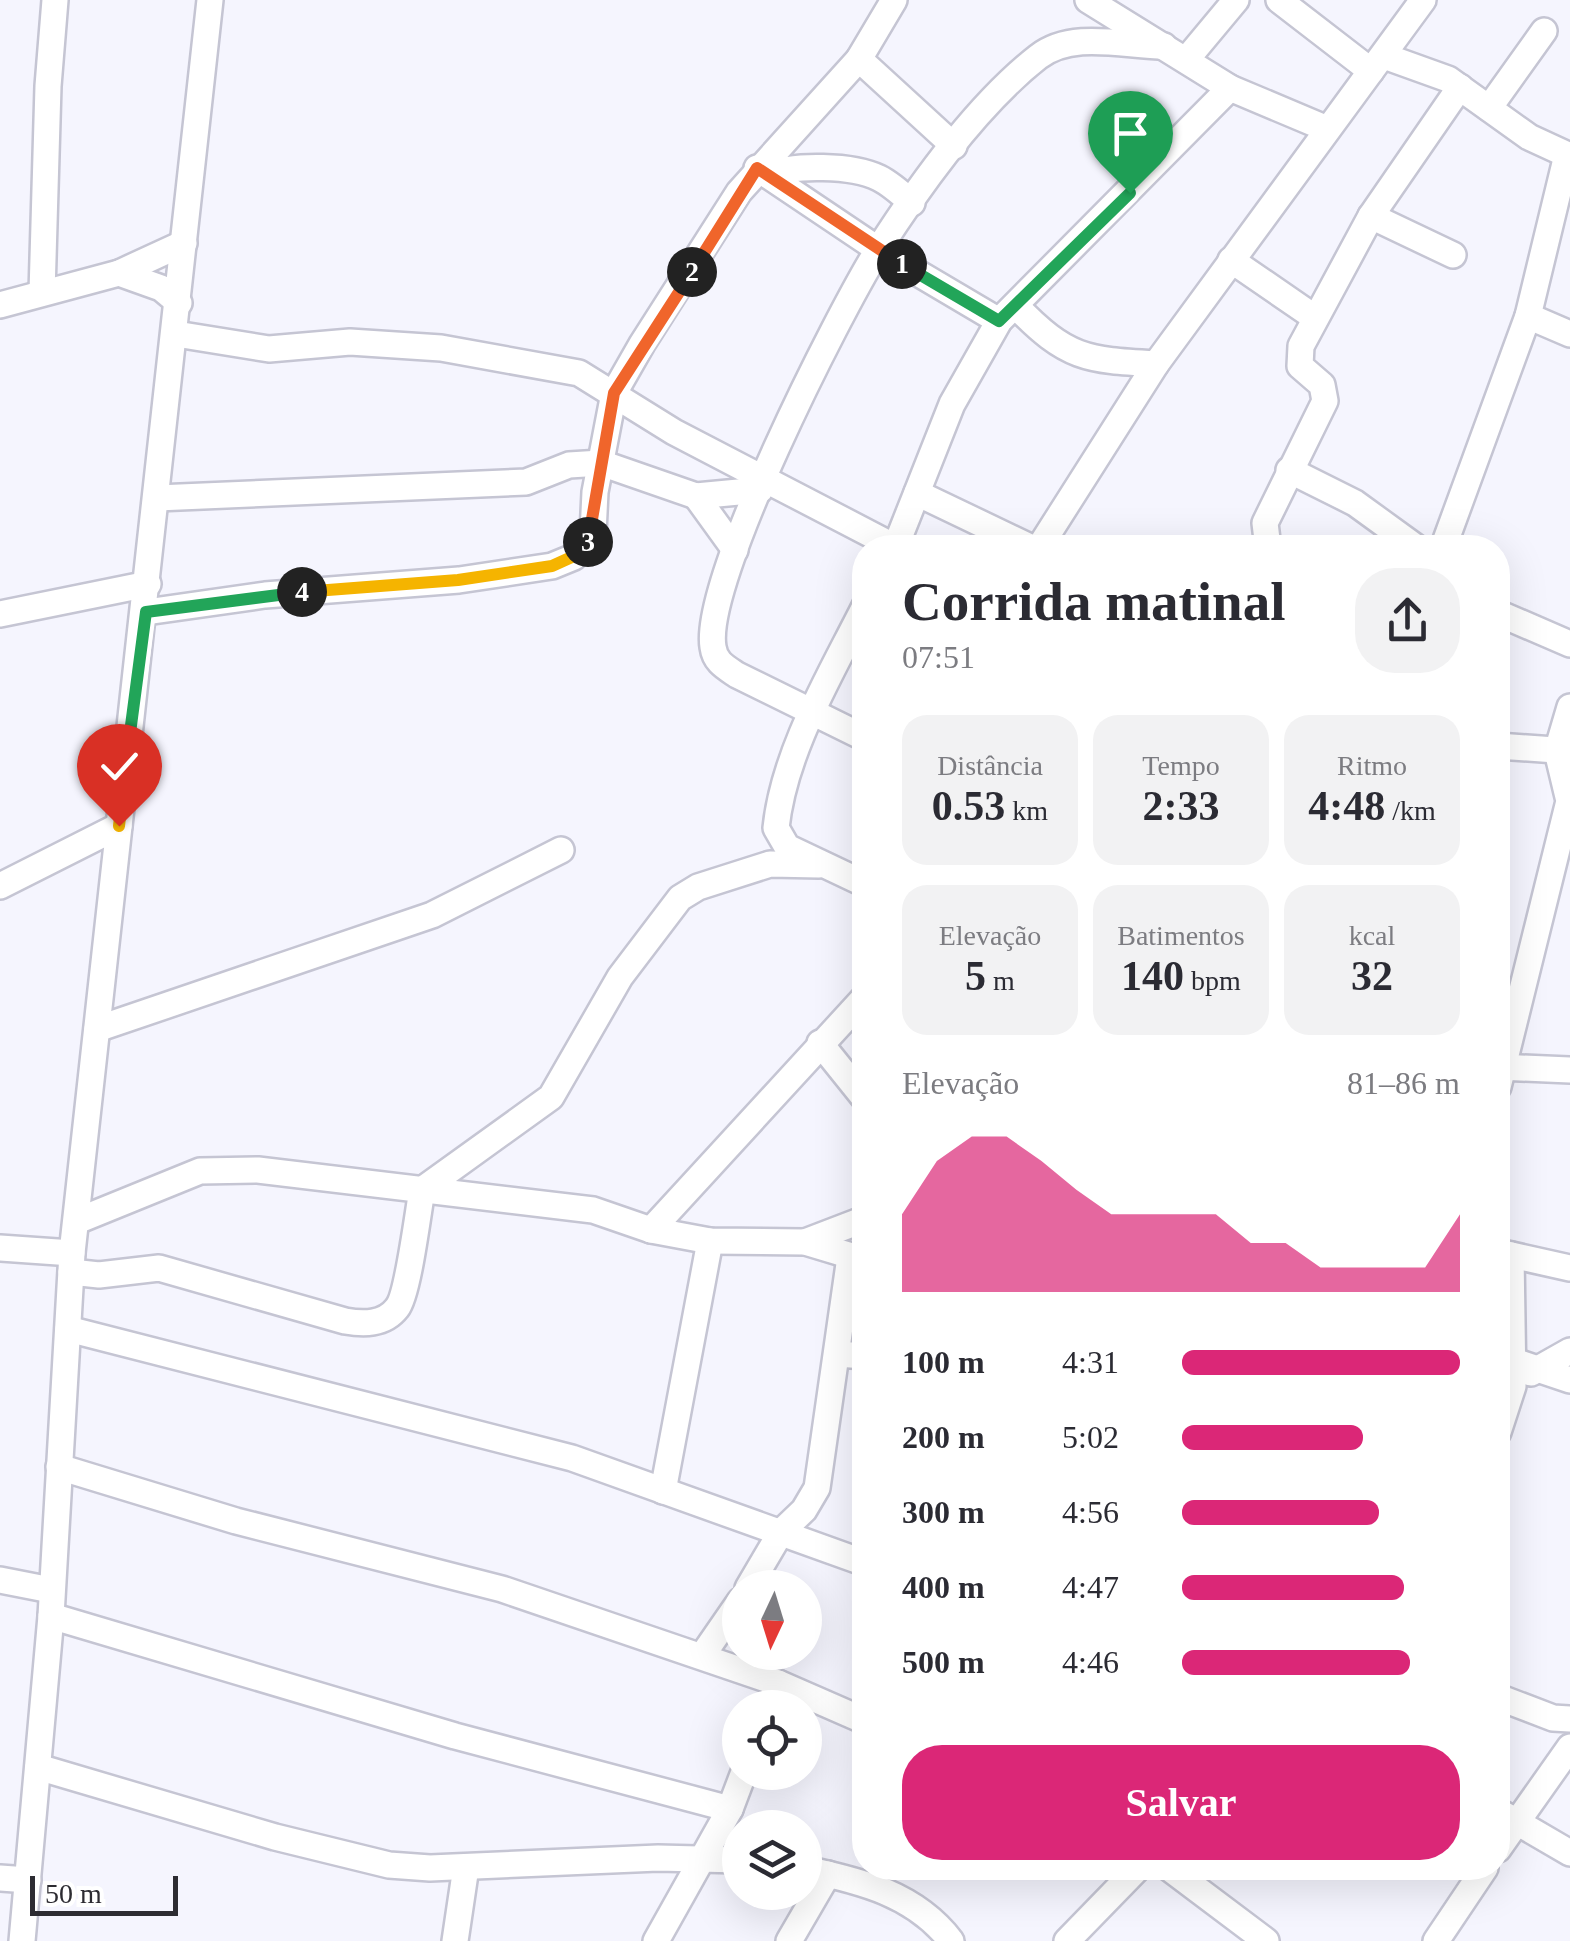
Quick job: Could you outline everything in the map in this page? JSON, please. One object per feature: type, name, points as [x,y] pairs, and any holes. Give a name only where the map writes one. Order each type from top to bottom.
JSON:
[{"type":"street","points":[[42,293],[48,86],[55,0]]},
{"type":"street","points":[[22,1941],[50,1616],[72,1263],[210,0]]},
{"type":"street","points":[[146,612],[265,595],[458,580],[565,562],[582,550],[593,532],[614,393],[762,172],[859,60],[894,0]]},
{"type":"street","points":[[852,732],[718,662],[713,650],[714,606],[811,375],[878,250],[954,146],[1038,56],[1079,42],[1175,53],[1210,31],[1236,0]]},
{"type":"street","points":[[1280,0],[1377,63],[1418,65],[1460,87],[1528,137],[1568,156],[1558,249],[1528,316],[1449,535]]},
{"type":"street","points":[[1048,535],[1156,364],[1325,128],[1423,0]]},
{"type":"street","points":[[1079,42],[1093,3],[1223,83],[1325,128]]},
{"type":"street","points":[[1210,31],[1223,83]]},
{"type":"street","points":[[1489,108],[1544,31]]},
{"type":"street","points":[[859,60],[954,146]]},
{"type":"street","points":[[900,535],[952,404],[1008,314],[1223,83]]},
{"type":"street","points":[[1266,535],[1265,522],[1325,402],[1322,385],[1302,370],[1298,361],[1314,317],[1371,216],[1460,87]]},
{"type":"street","points":[[762,172],[798,166],[861,172],[884,180],[912,203]]},
{"type":"street","points":[[762,172],[878,250],[1038,329],[1082,358],[1156,364]]},
{"type":"street","points":[[1371,216],[1452,255]]},
{"type":"street","points":[[0,306],[119,274],[184,243]]},
{"type":"street","points":[[1231,260],[1314,317]]},
{"type":"street","points":[[119,274],[152,283],[179,302]]},
{"type":"street","points":[[1528,316],[1570,334]]},
{"type":"street","points":[[176,334],[269,349],[350,342],[441,348],[579,373],[762,484],[870,535]]},
{"type":"street","points":[[157,498],[526,482],[569,465],[601,463],[696,496],[762,484]]},
{"type":"street","points":[[1290,470],[1355,503],[1399,535]]},
{"type":"street","points":[[917,492],[1005,535]]},
{"type":"street","points":[[696,496],[735,550]]},
{"type":"street","points":[[0,614],[148,584]]},
{"type":"street","points":[[1510,618],[1570,644]]},
{"type":"street","points":[[852,633],[813,713],[781,800],[776,828],[787,847],[852,879]]},
{"type":"street","points":[[1510,1034],[1569,801],[1563,751],[1570,707]]},
{"type":"street","points":[[1510,747],[1563,751]]},
{"type":"street","points":[[0,886],[119,826]]},
{"type":"street","points":[[97,1029],[432,915],[561,850]]},
{"type":"street","points":[[0,1248],[72,1263],[99,1274],[159,1268],[345,1321],[372,1323],[400,1304],[422,1190],[550,1097],[620,977],[680,898],[698,887],[770,864],[819,865]]},
{"type":"street","points":[[650,1230],[852,1011]]},
{"type":"street","points":[[820,1044],[852,1083]]},
{"type":"street","points":[[1510,1073],[1570,1070]]},
{"type":"street","points":[[77,1221],[183,1176],[225,1168],[593,1210],[650,1230],[710,1241],[805,1242],[852,1256]]},
{"type":"street","points":[[805,1242],[852,1223]]},
{"type":"street","points":[[663,1491],[710,1241]]},
{"type":"street","points":[[1510,1255],[1570,1268]]},
{"type":"street","points":[[759,1570],[781,1532],[804,1510],[817,1488],[852,1282]]},
{"type":"street","points":[[1510,1316],[1515,1368]]},
{"type":"street","points":[[68,1329],[572,1458],[852,1559]]},
{"type":"street","points":[[1515,1368],[1570,1351]]},
{"type":"street","points":[[837,1354],[852,1355]]},
{"type":"street","points":[[1515,1368],[1570,1380]]},
{"type":"street","points":[[59,1466],[236,1520],[502,1589],[702,1656],[765,1690]]},
{"type":"street","points":[[0,1580],[51,1590]]},
{"type":"street","points":[[50,1616],[455,1736],[730,1809]]},
{"type":"street","points":[[702,1656],[722,1627]]},
{"type":"street","points":[[1510,1702],[1554,1718],[1570,1719]]},
{"type":"street","points":[[822,1709],[852,1717]]},
{"type":"street","points":[[1510,1813],[1570,1747]]},
{"type":"street","points":[[38,1766],[258,1832],[370,1860],[430,1868],[658,1858],[722,1860]]},
{"type":"street","points":[[656,1941],[737,1790]]},
{"type":"street","points":[[1510,1819],[1570,1853]]},
{"type":"street","points":[[455,1941],[466,1867]]},
{"type":"street","points":[[822,1872],[852,1875]]},
{"type":"street","points":[[0,1878],[28,1880]]},
{"type":"street","points":[[883,1880],[952,1941]]},
{"type":"street","points":[[1067,1941],[1126,1880]]},
{"type":"street","points":[[1185,1880],[1266,1941]]},
{"type":"street","points":[[1441,1939],[1478,1880]]},
{"type":"street","points":[[790,1941],[802,1910]]},
{"type":"route","points":[[119,826],[146,612],[265,595],[458,580],[552,566],[582,550],[595,523],[595,492],[614,393],[757,168],[878,250],[999,321],[1130,193]]}]
